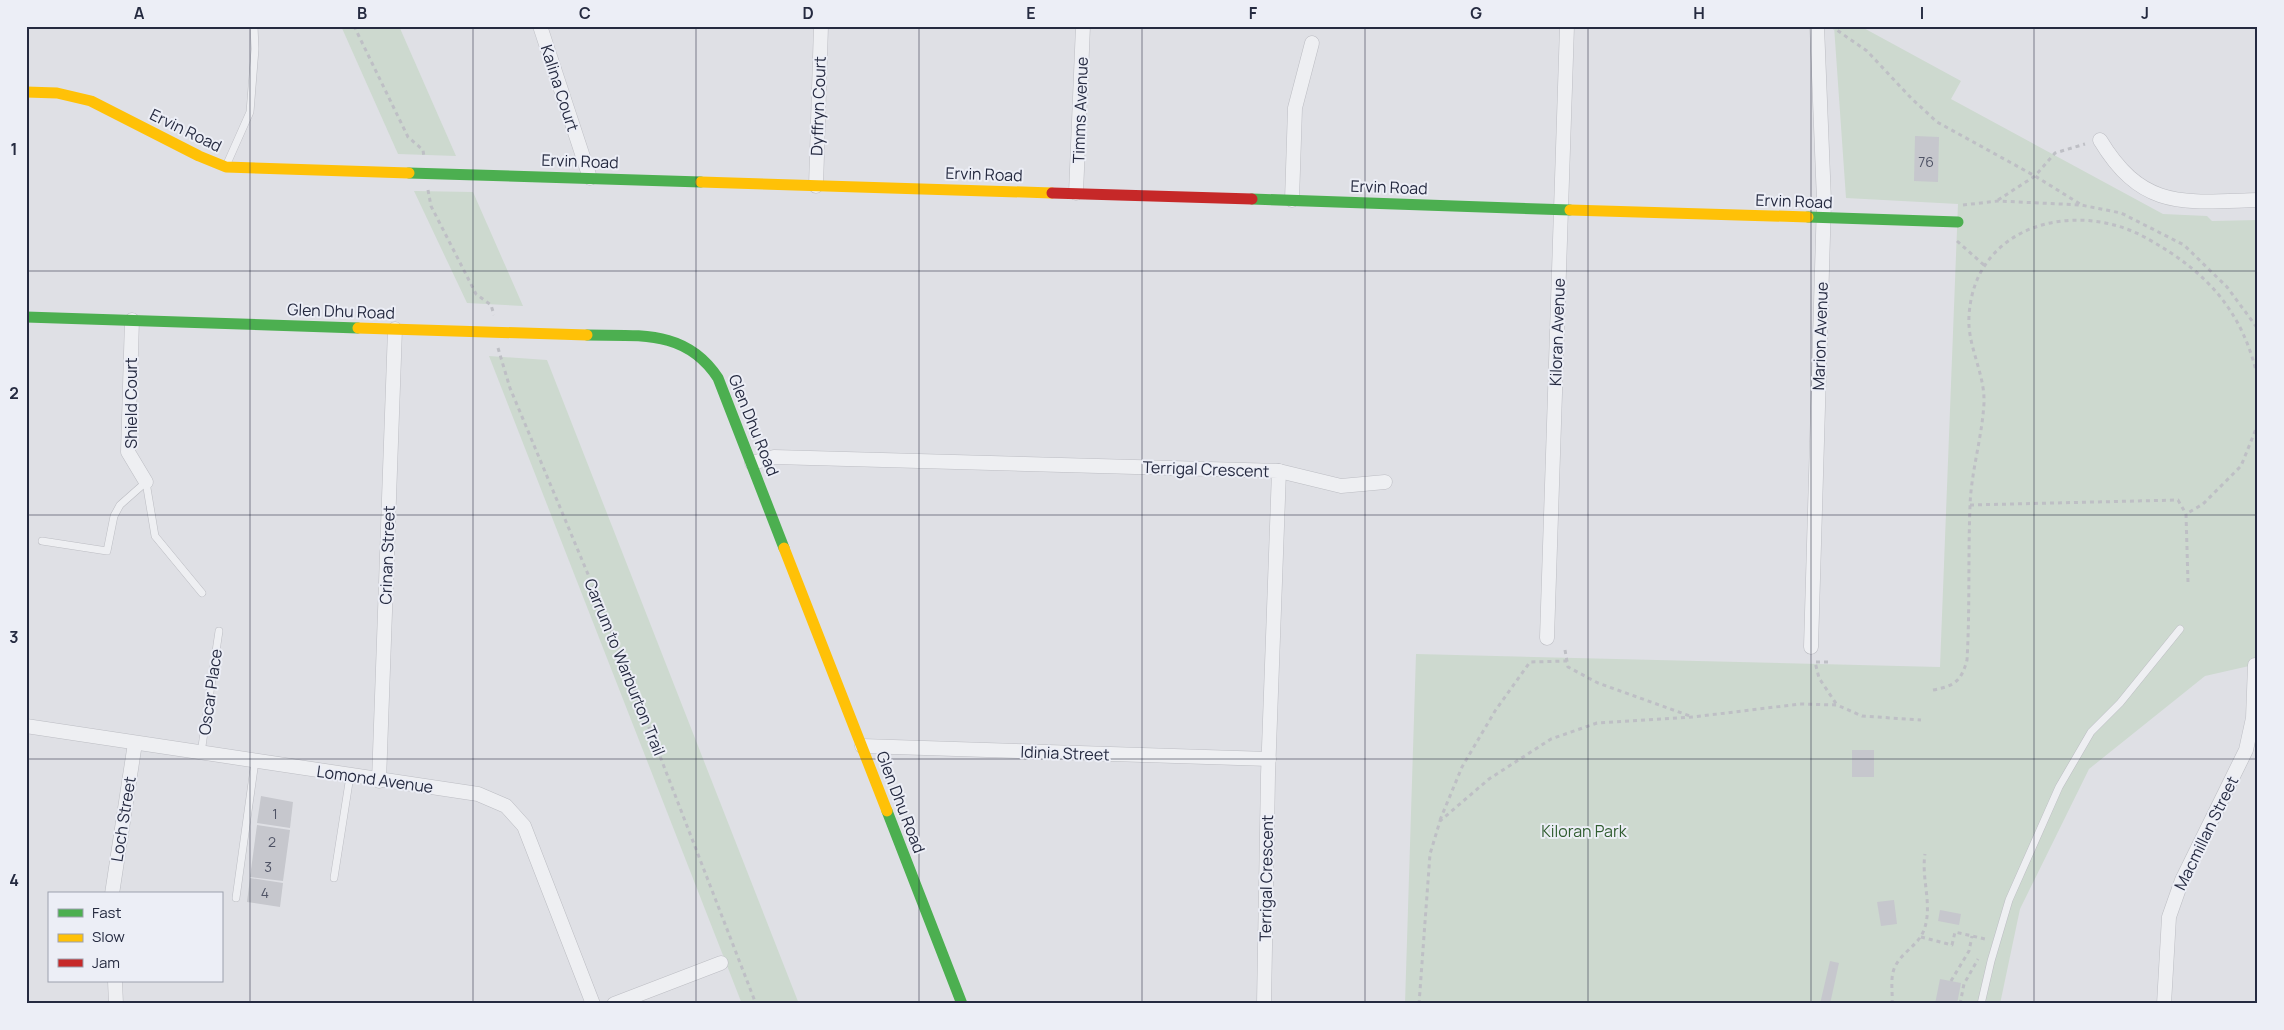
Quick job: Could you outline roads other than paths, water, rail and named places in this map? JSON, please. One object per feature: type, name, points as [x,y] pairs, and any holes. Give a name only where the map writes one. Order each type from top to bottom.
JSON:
[{"type":"street","name":"Kalina Court","points":[[540,26],[590,178]]},
{"type":"street","name":"Dyffryn Court","points":[[816,186],[821,26]]},
{"type":"street","name":"Timms Avenue","points":[[1076,194],[1083,26]]},
{"type":"street","name":"Kiloran Avenue","points":[[1547,638],[1567,26]]},
{"type":"street","name":"Marion Avenue","points":[[1811,646],[1824,218],[1817,26]]},
{"type":"street","points":[[1292,200],[1295,108],[1312,43]]},
{"type":"street","name":"Ervin Road","points":[[26,92],[57,93],[91,101],[199,156],[226,167],[1958,222]]},
{"type":"street","points":[[2100,140],[2113,162],[2144,188],[2158,195],[2185,202],[2258,200]]},
{"type":"street","name":"Glen Dhu Road","points":[[26,317],[395,329],[496,330],[659,337],[682,343],[702,357],[718,378],[962,1004]]},
{"type":"street","name":"Shield Court","points":[[132,320],[128,452],[146,482]]},
{"type":"street","name":"Crinan Street","points":[[379,781],[395,329]]},
{"type":"street","name":"Terrigal Crescent","points":[[752,463],[774,457],[1279,471],[1269,759],[1264,1004]]},
{"type":"street","points":[[1279,471],[1341,486],[1385,482]]},
{"type":"street","name":"Macmillan Street","points":[[2164,1004],[2167,936],[2174,901],[2182,880],[2246,750],[2256,698],[2255,665]]},
{"type":"street","name":"Lomond Avenue","points":[[26,726],[379,781],[478,794],[506,806],[524,826],[592,1004]]},
{"type":"street","name":"Loch Street","points":[[112,892],[135,744]]},
{"type":"street","name":"Idinia Street","points":[[862,746],[1269,759]]},
{"type":"street","points":[[614,1004],[721,962]]},
{"type":"street","points":[[115,982],[116,1004]]},
{"type":"lane","points":[[226,167],[250,112],[255,49],[254,26]]},
{"type":"lane","points":[[42,541],[108,552],[114,516],[120,506],[146,482]]},
{"type":"lane","points":[[146,482],[156,536],[202,593]]},
{"type":"lane","points":[[1981,1004],[1991,961],[2009,900],[2059,787],[2091,732],[2120,703],[2180,629]]},
{"type":"lane","name":"Oscar Place","points":[[201,753],[219,631]]},
{"type":"lane","points":[[236,898],[255,761]]},
{"type":"lane","points":[[334,878],[350,776]]},
{"type":"park label","name":"Kiloran Park","points":[[1584,831]]}]
